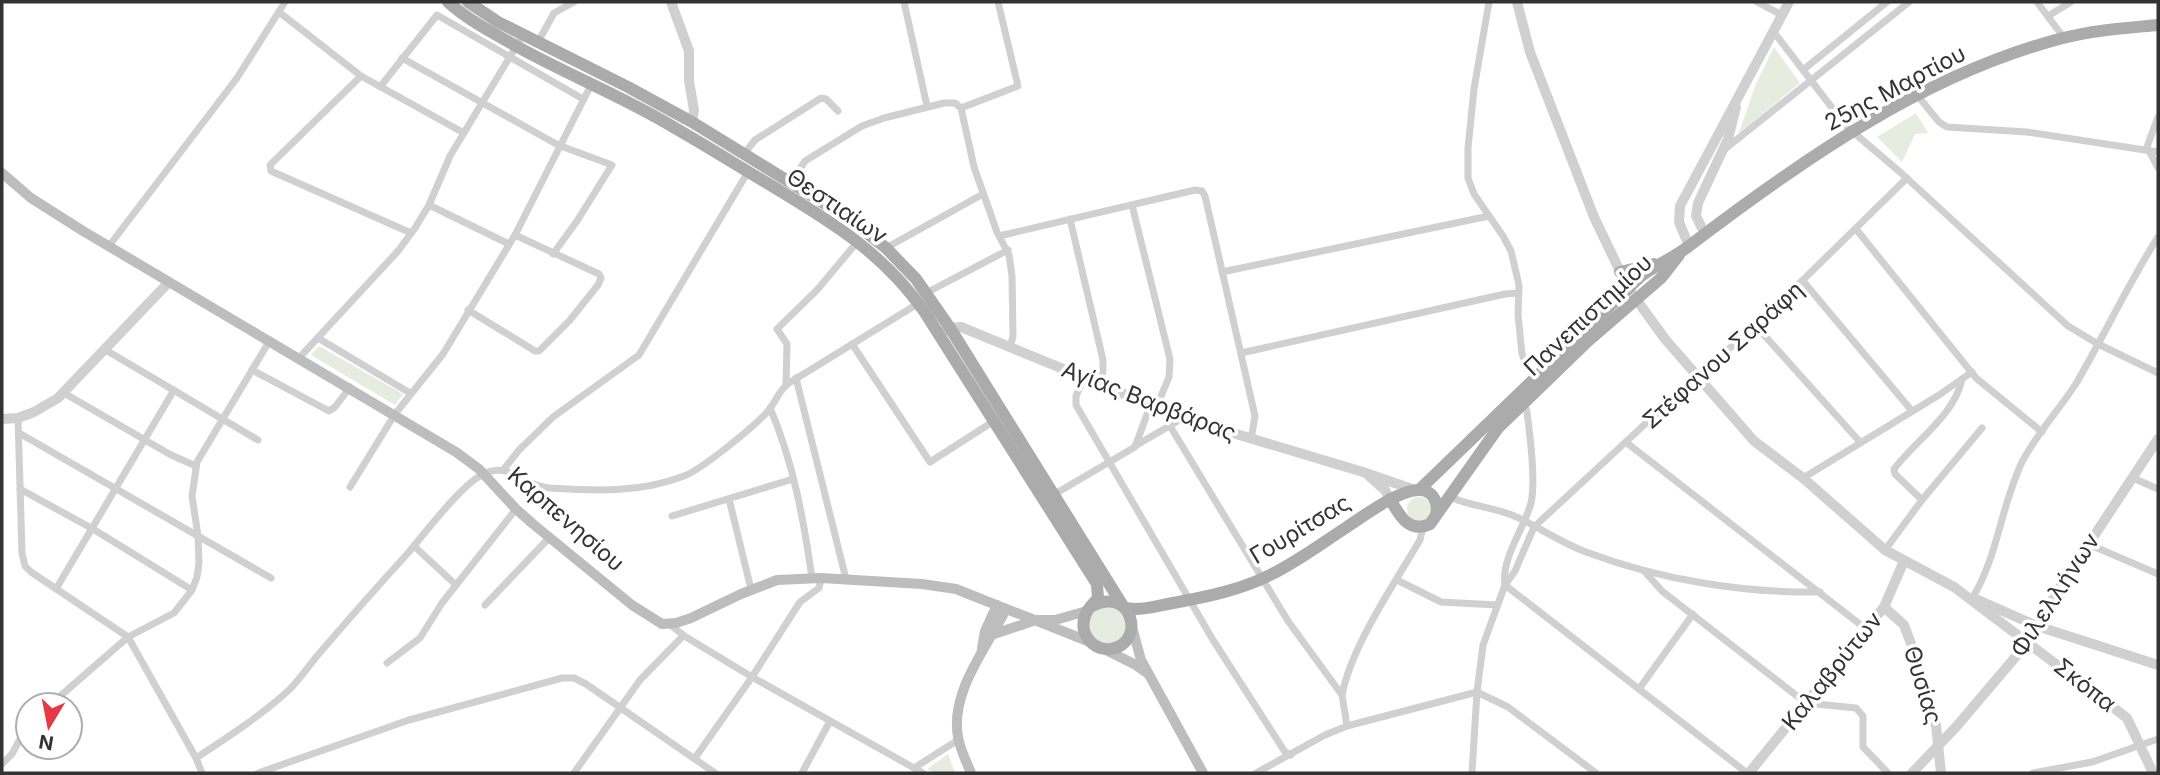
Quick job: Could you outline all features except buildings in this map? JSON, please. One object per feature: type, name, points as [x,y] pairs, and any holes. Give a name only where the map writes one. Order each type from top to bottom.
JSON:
[{"type":"main road","name":"Θεστιαίων","points":[[448,2],[472,20],[591,85],[692,122],[858,241],[922,298]]},
{"type":"main road","name":"Θεστιαίων","points":[[468,2],[498,22],[517,46]]},
{"type":"main road","name":"25ης Μαρτίου","points":[[1685,250],[1777,179],[1853,132],[1988,62],[2064,38],[2158,24]]},
{"type":"main road","name":"Θεστιαίων","points":[[517,46],[538,42],[597,71],[653,107],[848,218],[900,261],[1128,615]]},
{"type":"main road","name":"Καρπενησίου","points":[[2,173],[31,198],[109,246],[456,452],[484,474],[516,509],[550,537],[647,615],[669,624]]},
{"type":"main road","name":"Πανεπιστημίου","points":[[1414,491],[1520,400],[1632,294],[1658,263],[1685,250]]},
{"type":"main road","name":"Πανεπιστημίου","points":[[1632,294],[1666,272],[1685,250]]},
{"type":"main road","points":[[1620,272],[1658,263]]},
{"type":"main road","name":"Θεστιαίων","points":[[945,331],[994,421],[1097,584],[1098,598],[1090,608]]},
{"type":"main road","name":"Πανεπιστημίου","points":[[1435,519],[1489,439],[1520,400]]},
{"type":"main road","points":[[1433,477],[1450,497]]},
{"type":"main road","points":[[1390,499],[1402,517],[1411,526],[1423,527],[1435,519],[1436,500],[1431,495],[1414,491],[1400,505],[1402,517]]},
{"type":"main road","name":"Γουρίτσας","points":[[1128,615],[1146,608],[1192,600],[1264,578],[1390,499],[1414,491]]},
{"type":"main road","points":[[669,624],[691,618],[751,589],[777,580],[846,579],[942,587],[956,589],[1090,642],[1128,660],[1149,675]]},
{"type":"main road","points":[[994,634],[1036,620],[1055,620],[1108,600],[1128,615],[1135,644],[1149,675],[1203,773]]},
{"type":"main road","points":[[971,773],[958,740],[959,703],[994,634],[1002,607]]},
{"type":"main road","points":[[981,655],[985,631],[1002,607]]},
{"type":"main road","points":[[1090,608],[1083,627],[1090,642]]},
{"type":"main road","points":[[1104,649],[1119,646],[1130,635],[1128,615]]},
{"type":"street","points":[[109,246],[237,78],[285,2]]},
{"type":"street","points":[[538,42],[554,13],[573,2]]},
{"type":"street","points":[[671,2],[689,51],[689,81],[694,113],[692,122]]},
{"type":"street","points":[[904,2],[928,106]]},
{"type":"street","points":[[961,108],[1018,86],[998,2]]},
{"type":"street","points":[[1489,2],[1475,83],[1468,159],[1471,190],[1511,251],[1516,271],[1522,354],[1527,366],[1540,380]]},
{"type":"street","points":[[1517,2],[1536,68],[1594,217],[1620,272],[1632,294],[1665,339],[1754,441],[1803,478],[1885,550],[1904,561],[2037,626],[2158,665]]},
{"type":"street","points":[[1757,2],[1782,15]]},
{"type":"street","points":[[1685,250],[1679,222],[1681,206],[1789,2]]},
{"type":"street","points":[[1803,70],[1887,2]]},
{"type":"street","points":[[1724,149],[1909,2]]},
{"type":"street","points":[[2038,2],[2064,38]]},
{"type":"street","points":[[2048,16],[2071,2]]},
{"type":"street","points":[[279,12],[361,76],[464,133]]},
{"type":"street","points":[[380,87],[437,15],[517,46],[583,99]]},
{"type":"street","points":[[1773,31],[1853,132],[2068,326],[2158,373]]},
{"type":"street","points":[[300,357],[411,233],[429,205],[450,156],[517,46]]},
{"type":"street","points":[[402,58],[558,145],[612,165],[553,254]]},
{"type":"street","points":[[350,486],[395,414],[443,354],[509,244],[597,71]]},
{"type":"street","points":[[361,76],[272,162],[269,169],[323,196],[411,233]]},
{"type":"street","points":[[1918,96],[1939,122],[1947,127],[2027,132],[2158,152]]},
{"type":"street","points":[[504,469],[519,450],[560,412],[639,355],[749,162],[755,140],[821,98],[826,99],[838,111]]},
{"type":"street","points":[[790,183],[805,161],[863,126],[928,106],[951,102],[961,108],[983,194],[999,236],[1008,250],[1012,276],[1013,336],[1010,347]]},
{"type":"street","points":[[1704,234],[1696,216],[1698,203],[1724,149],[1732,127],[1736,103]]},
{"type":"street","points":[[2158,117],[2148,139],[2148,151],[2158,168]]},
{"type":"street","name":"Στέφανου Σαράφη","points":[[1534,527],[1628,443],[1698,375],[1756,327],[1907,178]]},
{"type":"street","points":[[999,236],[1195,190],[1202,191],[1255,416],[1251,440]]},
{"type":"street","points":[[886,248],[983,194]]},
{"type":"street","points":[[429,205],[509,244]]},
{"type":"street","points":[[1132,205],[1170,359],[1169,377],[1135,447]]},
{"type":"street","points":[[1222,272],[1489,216]]},
{"type":"street","points":[[1070,219],[1103,360],[1099,384]]},
{"type":"street","points":[[1856,229],[1986,388],[2042,432]]},
{"type":"street","points":[[468,310],[535,351],[542,349],[597,287],[600,278],[597,272],[514,235]]},
{"type":"street","points":[[1973,597],[1991,560],[2017,474],[2028,452],[2077,382],[2158,237]]},
{"type":"street","points":[[786,385],[787,344],[777,329],[817,290],[858,241]]},
{"type":"street","points":[[196,758],[292,687],[469,484],[484,474],[504,469],[528,483],[546,488],[621,491],[652,486],[685,476],[698,469],[754,424],[770,408],[777,394],[796,378],[922,298],[1008,250]]},
{"type":"street","points":[[1803,281],[1912,411]]},
{"type":"street","points":[[2,419],[18,418],[42,409],[64,393],[169,282]]},
{"type":"street","points":[[1241,353],[1518,293]]},
{"type":"street","name":"Αγίας Βαρβάρας","points":[[945,331],[961,327],[1183,418],[1363,472],[1414,491]]},
{"type":"street","points":[[1756,327],[1860,442]]},
{"type":"street","points":[[317,338],[410,393]]},
{"type":"street","points":[[66,691],[128,637],[171,615],[192,590],[198,568],[198,536],[192,496],[196,466],[270,340]]},
{"type":"street","points":[[852,344],[930,462],[994,421]]},
{"type":"street","points":[[104,349],[258,440]]},
{"type":"street","points":[[252,370],[329,411],[350,387]]},
{"type":"street","points":[[1803,478],[1972,372]]},
{"type":"street","points":[[796,378],[846,579]]},
{"type":"street","points":[[1084,378],[1076,396],[1076,405],[1213,640],[1285,752],[1292,755]]},
{"type":"street","points":[[1922,500],[1895,474],[1894,469],[1946,411],[1958,394],[1962,379]]},
{"type":"street","points":[[56,589],[174,390]]},
{"type":"street","points":[[64,393],[196,466]]},
{"type":"street","points":[[1520,400],[1528,421],[1532,493],[1530,508],[1539,516],[1549,512]]},
{"type":"street","points":[[695,758],[800,602],[818,588],[793,480],[770,408]]},
{"type":"street","points":[[18,418],[23,562],[31,572],[128,637],[202,773]]},
{"type":"street","points":[[1053,495],[1183,418]]},
{"type":"street","points":[[1170,426],[1296,632],[1342,695]]},
{"type":"street","points":[[1885,550],[1922,500],[1982,428]]},
{"type":"street","points":[[19,433],[271,578]]},
{"type":"street","name":"Φιλελλήνων","points":[[1912,773],[1940,745],[2029,641],[2088,544],[2158,439]]},
{"type":"street","points":[[1628,443],[1866,629]]},
{"type":"street","name":"Αγίας Βαρβάρας","points":[[1363,472],[1376,480],[1390,499]]},
{"type":"street","points":[[2133,478],[2158,489]]},
{"type":"street","points":[[672,516],[793,480]]},
{"type":"street","points":[[20,489],[93,529],[192,590]]},
{"type":"street","points":[[1450,497],[1510,514],[1589,554],[1644,571],[1742,588],[1820,592]]},
{"type":"street","points":[[729,499],[751,589]]},
{"type":"street","points":[[1505,585],[1506,568],[1531,502]]},
{"type":"street","points":[[387,663],[420,638],[456,585],[516,509]]},
{"type":"street","points":[[1347,726],[1342,695],[1344,684],[1360,646],[1420,540],[1423,527]]},
{"type":"street","points":[[1472,773],[1483,645],[1505,585],[1516,571],[1534,527]]},
{"type":"street","points":[[485,605],[550,537]]},
{"type":"street","points":[[2088,544],[2158,574]]},
{"type":"street","points":[[414,546],[456,585]]},
{"type":"street","name":"Καλαβρύτων","points":[[1748,773],[1884,607],[1904,561]]},
{"type":"street","points":[[1644,571],[1662,591],[1806,703],[1856,708],[1863,716],[1863,747],[1888,773]]},
{"type":"street","points":[[1396,580],[1441,602],[1497,605]]},
{"type":"street","points":[[1505,585],[1748,773]]},
{"type":"street","name":"Σκόπα","points":[[1954,587],[2029,641],[2127,718],[2153,773]]},
{"type":"street","name":"Θυσίας","points":[[1884,607],[1900,621],[1907,632],[1932,705],[1940,745],[1941,773]]},
{"type":"street","points":[[1639,689],[1693,614]]},
{"type":"street","points":[[669,624],[683,636],[752,677],[923,773]]},
{"type":"street","points":[[574,773],[644,677],[683,636]]},
{"type":"street","points":[[258,773],[377,731],[549,680],[574,678],[715,773]]},
{"type":"street","points":[[1256,773],[1347,726],[1477,692],[1508,707],[1596,773]]},
{"type":"street","points":[[802,773],[831,721]]},
{"type":"street","points":[[2033,773],[2092,762],[2158,739]]},
{"type":"street","points":[[914,768],[958,740]]},
{"type":"street","points":[[2,764],[14,750]]},
{"type":"shaded area","points":[[1774,47],[1800,83],[1739,133],[1755,86]]},
{"type":"shaded area","points":[[1916,113],[1928,133],[1915,134],[1902,162],[1877,137]]},
{"type":"shaded area","points":[[319,346],[403,394],[395,405],[311,355]]},
{"type":"shaded area","points":[[1419,497],[1428,500],[1431,509],[1428,518],[1419,521],[1410,518],[1407,509],[1410,500]]},
{"type":"shaded area","points":[[1107,606],[1121,611],[1126,625],[1121,639],[1107,644],[1093,639],[1088,625],[1093,611]]},
{"type":"shaded area","points":[[948,754],[955,773],[935,773],[927,769]]}]
